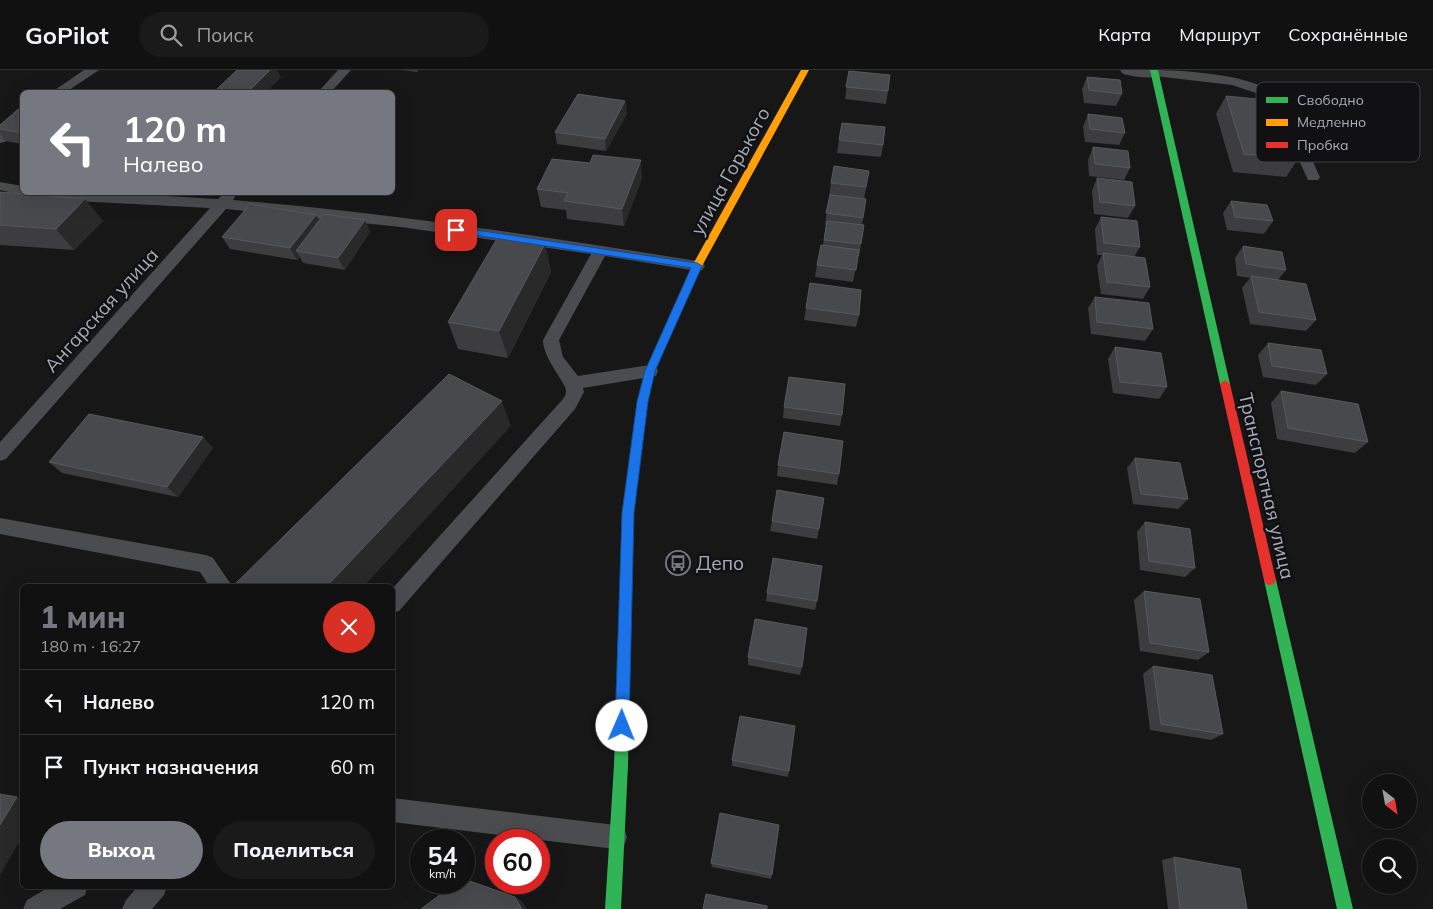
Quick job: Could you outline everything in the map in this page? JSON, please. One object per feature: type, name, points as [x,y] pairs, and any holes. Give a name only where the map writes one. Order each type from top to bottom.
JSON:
[{"type":"main road","name":"улица Горького","points":[[613,909],[615,837],[621,765],[628,513],[642,402],[650,371],[697,266],[805,70]]},
{"type":"main road","name":"Транспортная улица","points":[[1154,71],[1345,909]]},
{"type":"street","points":[[1129,70],[1154,71]]},
{"type":"lane","points":[[61,90],[93,70]]},
{"type":"lane","points":[[326,90],[345,70]]},
{"type":"lane","points":[[1154,71],[1236,82],[1256,87]]},
{"type":"lane","points":[[0,139],[20,122]]},
{"type":"lane","points":[[1306,162],[1313,177]]},
{"type":"lane","points":[[0,186],[20,190]]},
{"type":"lane","points":[[52,195],[227,198],[601,250],[697,266]]},
{"type":"lane","name":"Ангарская улица","points":[[0,454],[227,198]]},
{"type":"lane","points":[[395,601],[569,404],[575,392],[574,382],[560,366],[550,348],[551,340],[601,250]]},
{"type":"lane","points":[[574,382],[650,371]]},
{"type":"lane","points":[[0,526],[206,564],[220,584]]},
{"type":"lane","points":[[395,810],[615,837]]},
{"type":"lane","points":[[36,909],[71,889]]},
{"type":"lane","points":[[135,909],[152,889]]},
{"type":"building","points":[[237,70],[270,70],[250,90],[216,90]]},
{"type":"building","points":[[849,71],[890,75],[888,91],[846,87]]},
{"type":"building","points":[[1087,77],[1120,80],[1122,94],[1089,90]]},
{"type":"building","points":[[578,94],[625,101],[605,139],[555,132]]},
{"type":"building","points":[[1226,96],[1256,99],[1256,155],[1244,154]]},
{"type":"building","points":[[20,108],[20,133],[0,129],[0,125]]},
{"type":"building","points":[[1088,114],[1122,118],[1125,133],[1090,129]]},
{"type":"building","points":[[842,123],[885,127],[883,145],[839,140]]},
{"type":"building","points":[[1093,147],[1128,151],[1130,168],[1095,164]]},
{"type":"building","points":[[593,155],[641,160],[622,209],[564,201],[568,193],[537,189],[552,159],[590,163]]},
{"type":"building","points":[[834,166],[869,171],[866,187],[831,183]]},
{"type":"building","points":[[1097,178],[1132,182],[1135,206],[1100,202]]},
{"type":"building","points":[[0,192],[85,199],[56,229],[0,225]]},
{"type":"building","points":[[830,195],[866,199],[863,218],[826,213]]},
{"type":"building","points":[[1231,201],[1267,205],[1273,221],[1235,217]]},
{"type":"building","points":[[250,204],[316,215],[290,248],[222,237]]},
{"type":"building","points":[[324,214],[365,220],[338,258],[296,251]]},
{"type":"building","points":[[1101,217],[1137,221],[1140,247],[1104,243]]},
{"type":"building","points":[[827,221],[864,225],[861,244],[824,240]]},
{"type":"building","points":[[498,237],[545,244],[499,331],[448,322]]},
{"type":"building","points":[[821,245],[859,250],[856,270],[817,265]]},
{"type":"building","points":[[1243,246],[1282,252],[1286,270],[1246,264]]},
{"type":"building","points":[[1103,253],[1145,258],[1150,287],[1107,282]]},
{"type":"building","points":[[1251,276],[1306,284],[1316,320],[1259,312]]},
{"type":"building","points":[[810,283],[861,290],[859,315],[806,308]]},
{"type":"building","points":[[1095,297],[1149,303],[1153,329],[1097,322]]},
{"type":"building","points":[[1268,343],[1321,350],[1327,374],[1272,366]]},
{"type":"building","points":[[1115,347],[1161,353],[1167,387],[1120,382]]},
{"type":"building","points":[[449,374],[502,401],[329,584],[235,584]]},
{"type":"building","points":[[789,377],[845,384],[842,415],[784,407]]},
{"type":"building","points":[[1281,391],[1358,404],[1368,442],[1288,428]]},
{"type":"building","points":[[89,414],[203,437],[167,487],[49,462]]},
{"type":"building","points":[[784,432],[843,441],[839,474],[778,465]]},
{"type":"building","points":[[1135,458],[1180,463],[1188,499],[1141,494]]},
{"type":"building","points":[[777,490],[824,498],[819,529],[772,521]]},
{"type":"building","points":[[1145,522],[1190,529],[1195,568],[1149,561]]},
{"type":"building","points":[[773,558],[822,566],[817,601],[767,593]]},
{"type":"building","points":[[1144,591],[1200,599],[1209,652],[1150,643]]},
{"type":"building","points":[[755,619],[807,628],[802,667],[748,657]]},
{"type":"building","points":[[1153,666],[1212,675],[1223,734],[1161,724]]},
{"type":"building","points":[[740,716],[795,726],[789,771],[732,760]]},
{"type":"building","points":[[0,794],[17,797],[0,825]]},
{"type":"building","points":[[720,813],[779,825],[772,875],[711,863]]},
{"type":"building","points":[[1174,857],[1240,869],[1247,909],[1180,909]]},
{"type":"building","points":[[475,883],[485,886],[485,894],[506,894],[515,897],[522,909],[421,909],[441,894],[475,894]]},
{"type":"building","points":[[706,894],[767,906],[767,909],[703,909]]},
{"type":"traffic: fast","points":[[1154,70],[1225,384]]},
{"type":"traffic: fast","points":[[613,909],[621,765],[628,513],[642,402],[650,371],[677,310]]},
{"type":"traffic: fast","points":[[1270,580],[1345,909]]},
{"type":"traffic: slow","points":[[677,310],[697,266],[805,70]]},
{"type":"traffic: jam","points":[[1225,384],[1270,580]]},
{"type":"place","name":"Депо","points":[[678,563]]},
{"type":"route","points":[[456,230],[601,250],[697,266],[650,371],[642,402],[628,513],[622,726]]}]
